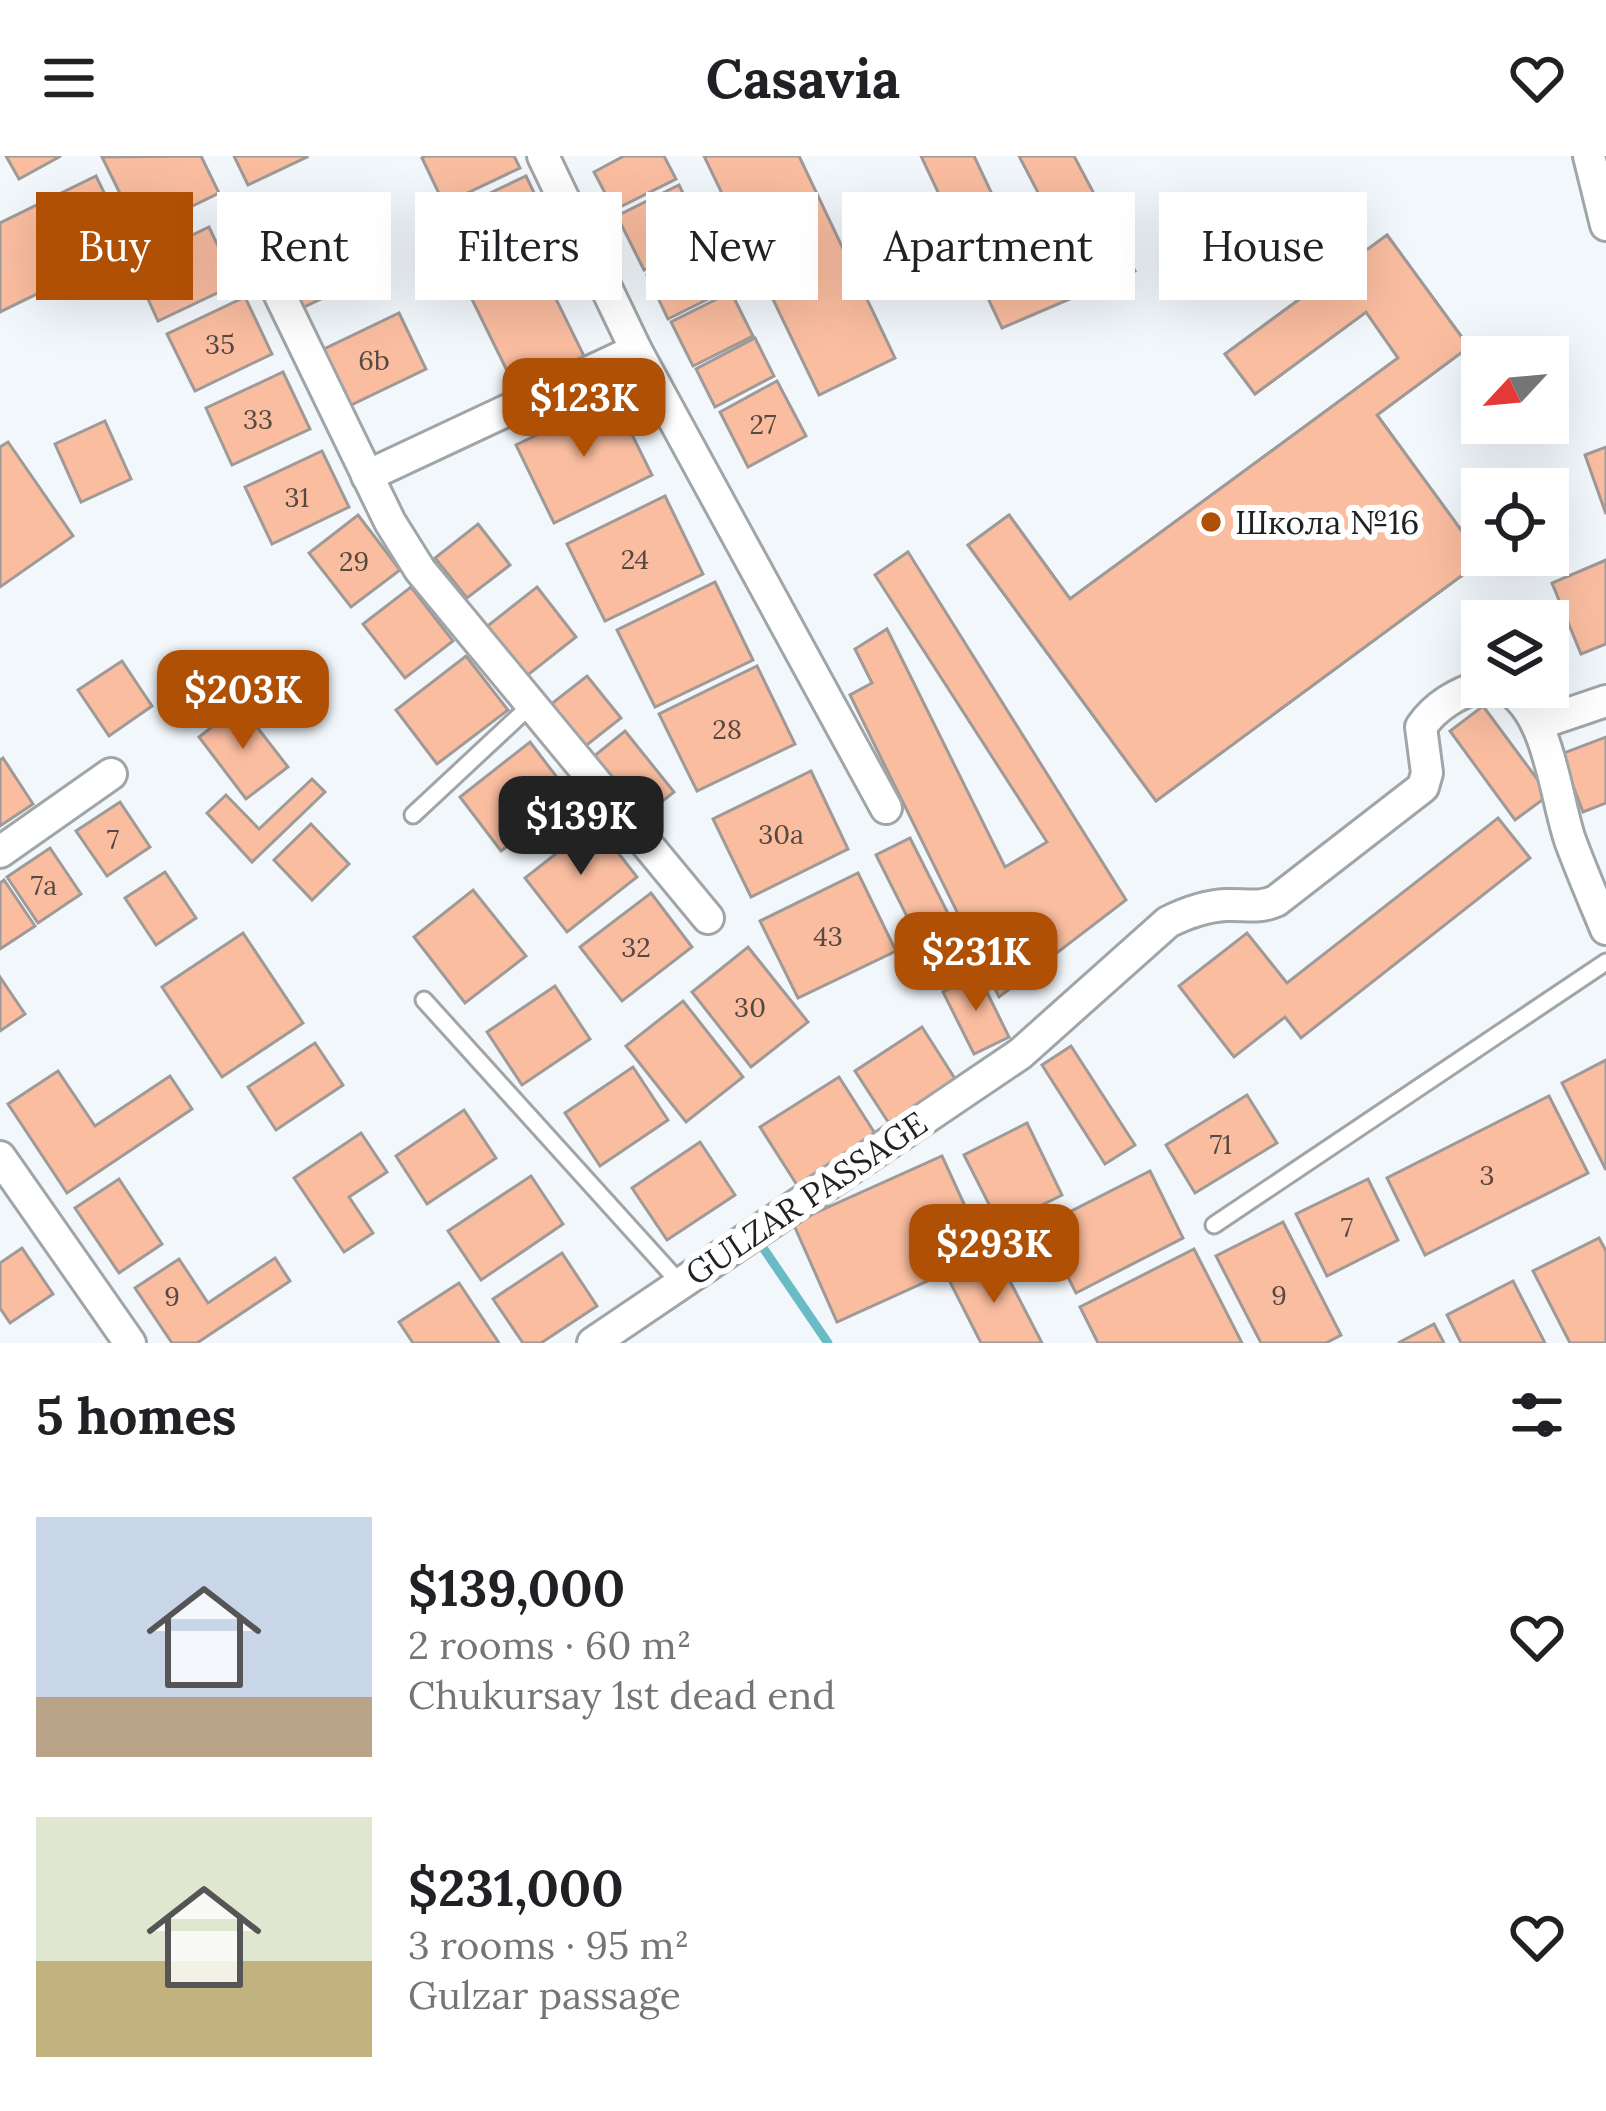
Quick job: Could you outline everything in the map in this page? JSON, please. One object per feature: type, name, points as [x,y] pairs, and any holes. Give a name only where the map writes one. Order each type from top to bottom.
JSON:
[{"type":"street","points":[[543,156],[636,350],[886,808]]},
{"type":"street","points":[[1589,156],[1606,225]]},
{"type":"street","points":[[282,300],[367,476],[421,570],[708,919]]},
{"type":"street","points":[[367,476],[636,350]]},
{"type":"street","name":"GULZАR PASSAGE","points":[[593,1343],[1020,1054],[1168,922],[1191,911],[1234,905],[1259,909],[1276,901],[1423,787],[1427,772],[1421,727],[1431,712],[1461,696]]},
{"type":"street","points":[[1538,724],[1606,701]]},
{"type":"street","points":[[1527,708],[1538,724],[1570,839],[1606,929]]},
{"type":"street","points":[[0,852],[111,774]]},
{"type":"street","points":[[0,1157],[130,1343]]},
{"type":"lane","points":[[412,815],[532,704]]},
{"type":"lane","points":[[1214,1225],[1606,962]]},
{"type":"lane","points":[[424,1000],[679,1282]]},
{"type":"building","points":[[6,156],[61,156],[19,179]]},
{"type":"building","points":[[201,156],[219,192],[193,206],[193,192],[119,192],[102,157]]},
{"type":"building","points":[[234,156],[306,156],[307,157],[248,185]]},
{"type":"building","points":[[514,156],[520,168],[469,192],[438,192],[422,158]]},
{"type":"building","points":[[624,156],[664,156],[676,179],[622,206],[622,192],[605,192],[594,172]]},
{"type":"building","points":[[704,156],[799,156],[816,192],[721,192]]},
{"type":"building","points":[[921,156],[974,156],[991,192],[938,192]]},
{"type":"building","points":[[1019,156],[1074,156],[1093,192],[1038,192]]},
{"type":"building","points":[[96,176],[104,192],[63,192]]},
{"type":"building","points":[[526,176],[534,192],[492,192]]},
{"type":"building","points":[[818,196],[842,246],[842,300],[867,300],[895,358],[819,395],[773,300],[818,300]]},
{"type":"building","points":[[646,202],[644,270],[622,226],[622,214]]},
{"type":"building","points":[[36,205],[36,294],[0,312],[0,223]]},
{"type":"building","points":[[209,227],[217,244],[217,293],[158,321],[148,300],[193,300],[193,235]]},
{"type":"building","points":[[1387,235],[1461,336],[1461,353],[1377,415],[1461,530],[1461,576],[1156,801],[968,545],[1009,515],[1070,599],[1398,358],[1366,312],[1255,394],[1225,354],[1299,300],[1367,300],[1367,250]],"holes":[[[1343,453],[1408,540],[1360,575],[1296,488]],[[1253,516],[1322,609],[1270,647],[1201,554]],[[1164,596],[1228,683],[1167,729],[1102,642]]]},
{"type":"building","points":[[1387,235],[1461,336],[1461,353],[1377,415],[1461,530],[1461,576],[1156,801],[968,545],[1009,515],[1070,599],[1398,358],[1366,312],[1255,394],[1225,354],[1299,300],[1367,300],[1367,250]]},
{"type":"building","points":[[246,300],[272,354],[195,391],[167,334]]},
{"type":"building","points":[[296,300],[319,300],[300,309]]},
{"type":"building","points":[[472,300],[556,300],[585,358],[517,391]]},
{"type":"building","points":[[659,300],[706,300],[668,319]]},
{"type":"building","points":[[715,300],[735,300],[753,336],[693,366],[671,322]]},
{"type":"building","points":[[989,300],[1067,300],[1002,328]]},
{"type":"building","points":[[399,313],[426,369],[349,406],[322,350]]},
{"type":"building","points":[[755,338],[774,376],[715,407],[696,369]]},
{"type":"building","points":[[283,372],[310,429],[232,465],[206,408]]},
{"type":"building","points":[[777,381],[806,436],[748,467],[720,412]]},
{"type":"building","points":[[614,398],[652,475],[554,523],[516,445]]},
{"type":"building","points":[[105,421],[131,479],[81,502],[55,444]]},
{"type":"building","points":[[8,442],[73,536],[0,587],[0,447]]},
{"type":"building","points":[[1606,447],[1606,514],[1585,455]]},
{"type":"building","points":[[322,451],[349,507],[272,544],[245,487]]},
{"type":"building","points":[[665,496],[703,574],[605,621],[567,544]]},
{"type":"building","points":[[358,515],[400,570],[351,607],[309,553]]},
{"type":"building","points":[[478,524],[510,565],[467,598],[435,558]]},
{"type":"building","points":[[908,552],[1126,900],[999,997],[850,695],[872,683],[855,649],[887,629],[1005,867],[1047,842],[875,575]]},
{"type":"building","points":[[1606,560],[1606,644],[1581,654],[1569,625],[1569,600],[1559,600],[1552,583]]},
{"type":"building","points":[[715,582],[753,660],[655,707],[617,630]]},
{"type":"building","points":[[411,587],[453,641],[405,678],[363,624]]},
{"type":"building","points":[[537,587],[576,637],[524,678],[485,628]]},
{"type":"building","points":[[466,656],[508,710],[437,764],[396,710]]},
{"type":"building","points":[[122,661],[152,706],[109,736],[78,690]]},
{"type":"building","points":[[757,666],[795,744],[697,791],[659,714]]},
{"type":"building","points":[[587,676],[621,718],[583,748],[550,705]]},
{"type":"building","points":[[240,705],[288,767],[246,799],[199,737]]},
{"type":"building","points":[[1484,708],[1549,795],[1515,820],[1450,731]]},
{"type":"building","points":[[625,731],[674,792],[641,818],[593,757]]},
{"type":"building","points":[[1606,737],[1606,803],[1583,812],[1561,754]]},
{"type":"building","points":[[530,742],[572,797],[501,851],[460,797]]},
{"type":"building","points":[[3,758],[33,804],[0,826],[0,760]]},
{"type":"building","points":[[811,771],[848,849],[751,897],[713,819]]},
{"type":"building","points":[[312,779],[325,792],[252,862],[207,813],[226,795],[259,829]]},
{"type":"building","points":[[120,802],[150,847],[107,876],[76,831]]},
{"type":"building","points":[[1498,818],[1530,858],[1301,1038],[1285,1017],[1234,1057],[1179,986],[1247,933],[1287,983]]},
{"type":"building","points":[[595,823],[637,877],[567,932],[525,878]]},
{"type":"building","points":[[311,824],[349,864],[312,900],[274,860]]},
{"type":"building","points":[[910,838],[976,969],[942,986],[876,855]]},
{"type":"building","points":[[50,848],[81,894],[38,923],[7,877]]},
{"type":"building","points":[[165,872],[196,918],[156,945],[125,898]]},
{"type":"building","points":[[858,873],[896,951],[798,998],[760,921]]},
{"type":"building","points":[[4,880],[35,926],[0,949],[0,883]]},
{"type":"building","points":[[473,890],[526,956],[465,1003],[414,937]]},
{"type":"building","points":[[651,893],[692,947],[622,1001],[580,947]]},
{"type":"building","points":[[243,933],[303,1023],[222,1077],[162,987]]},
{"type":"building","points":[[748,947],[808,1022],[751,1067],[692,992]]},
{"type":"building","points":[[978,974],[1009,1037],[974,1054],[943,992]]},
{"type":"building","points":[[0,977],[25,1014],[0,1031]]},
{"type":"building","points":[[555,986],[590,1039],[522,1085],[487,1032]]},
{"type":"building","points":[[683,1001],[743,1077],[686,1122],[626,1046]]},
{"type":"building","points":[[922,1027],[959,1085],[892,1128],[855,1071]]},
{"type":"building","points":[[315,1043],[343,1085],[276,1130],[248,1087]]},
{"type":"building","points":[[1071,1046],[1135,1145],[1105,1164],[1042,1065]]},
{"type":"building","points":[[1606,1060],[1606,1170],[1562,1083]]},
{"type":"building","points":[[633,1067],[668,1120],[600,1166],[565,1113]]},
{"type":"building","points":[[58,1071],[95,1126],[170,1076],[192,1109],[67,1193],[8,1104]]},
{"type":"building","points":[[839,1077],[876,1135],[797,1185],[760,1127]]},
{"type":"building","points":[[1247,1095],[1277,1143],[1195,1193],[1166,1145]]},
{"type":"building","points":[[1549,1096],[1588,1173],[1425,1255],[1387,1178]]},
{"type":"building","points":[[464,1110],[496,1158],[427,1204],[396,1156]]},
{"type":"building","points":[[1027,1123],[1062,1195],[1000,1226],[964,1155]]},
{"type":"building","points":[[361,1133],[387,1172],[349,1197],[373,1233],[344,1252],[294,1178]]},
{"type":"building","points":[[700,1142],[735,1195],[667,1240],[632,1188]]},
{"type":"building","points":[[942,1156],[987,1254],[837,1322],[793,1223]]},
{"type":"building","points":[[1150,1171],[1183,1238],[1076,1293],[1042,1226]]},
{"type":"building","points":[[531,1176],[563,1224],[481,1280],[448,1231]]},
{"type":"building","points":[[119,1179],[162,1244],[119,1273],[75,1208]]},
{"type":"building","points":[[1368,1179],[1398,1240],[1327,1276],[1296,1214]]},
{"type":"building","points":[[1283,1222],[1341,1335],[1326,1343],[1261,1343],[1216,1256]]},
{"type":"building","points":[[1599,1238],[1606,1251],[1606,1343],[1570,1343],[1533,1271]]},
{"type":"building","points":[[22,1248],[53,1294],[10,1323],[0,1308],[0,1263]]},
{"type":"building","points":[[1194,1249],[1242,1343],[1098,1343],[1080,1307]]},
{"type":"building","points":[[562,1253],[597,1306],[541,1343],[523,1343],[493,1299]]},
{"type":"building","points":[[275,1258],[290,1281],[197,1343],[172,1343],[135,1288],[179,1259],[208,1303]]},
{"type":"building","points":[[998,1258],[1042,1343],[981,1343],[950,1282]]},
{"type":"building","points":[[1513,1281],[1545,1343],[1461,1343],[1447,1315]]},
{"type":"building","points":[[459,1283],[499,1343],[413,1343],[399,1322]]},
{"type":"building","points":[[1434,1324],[1444,1343],[1398,1343]]},
{"type":"waterway","points":[[757,1239],[828,1343]]},
{"type":"place","name":"Школа №16","points":[[1211,522]]}]
